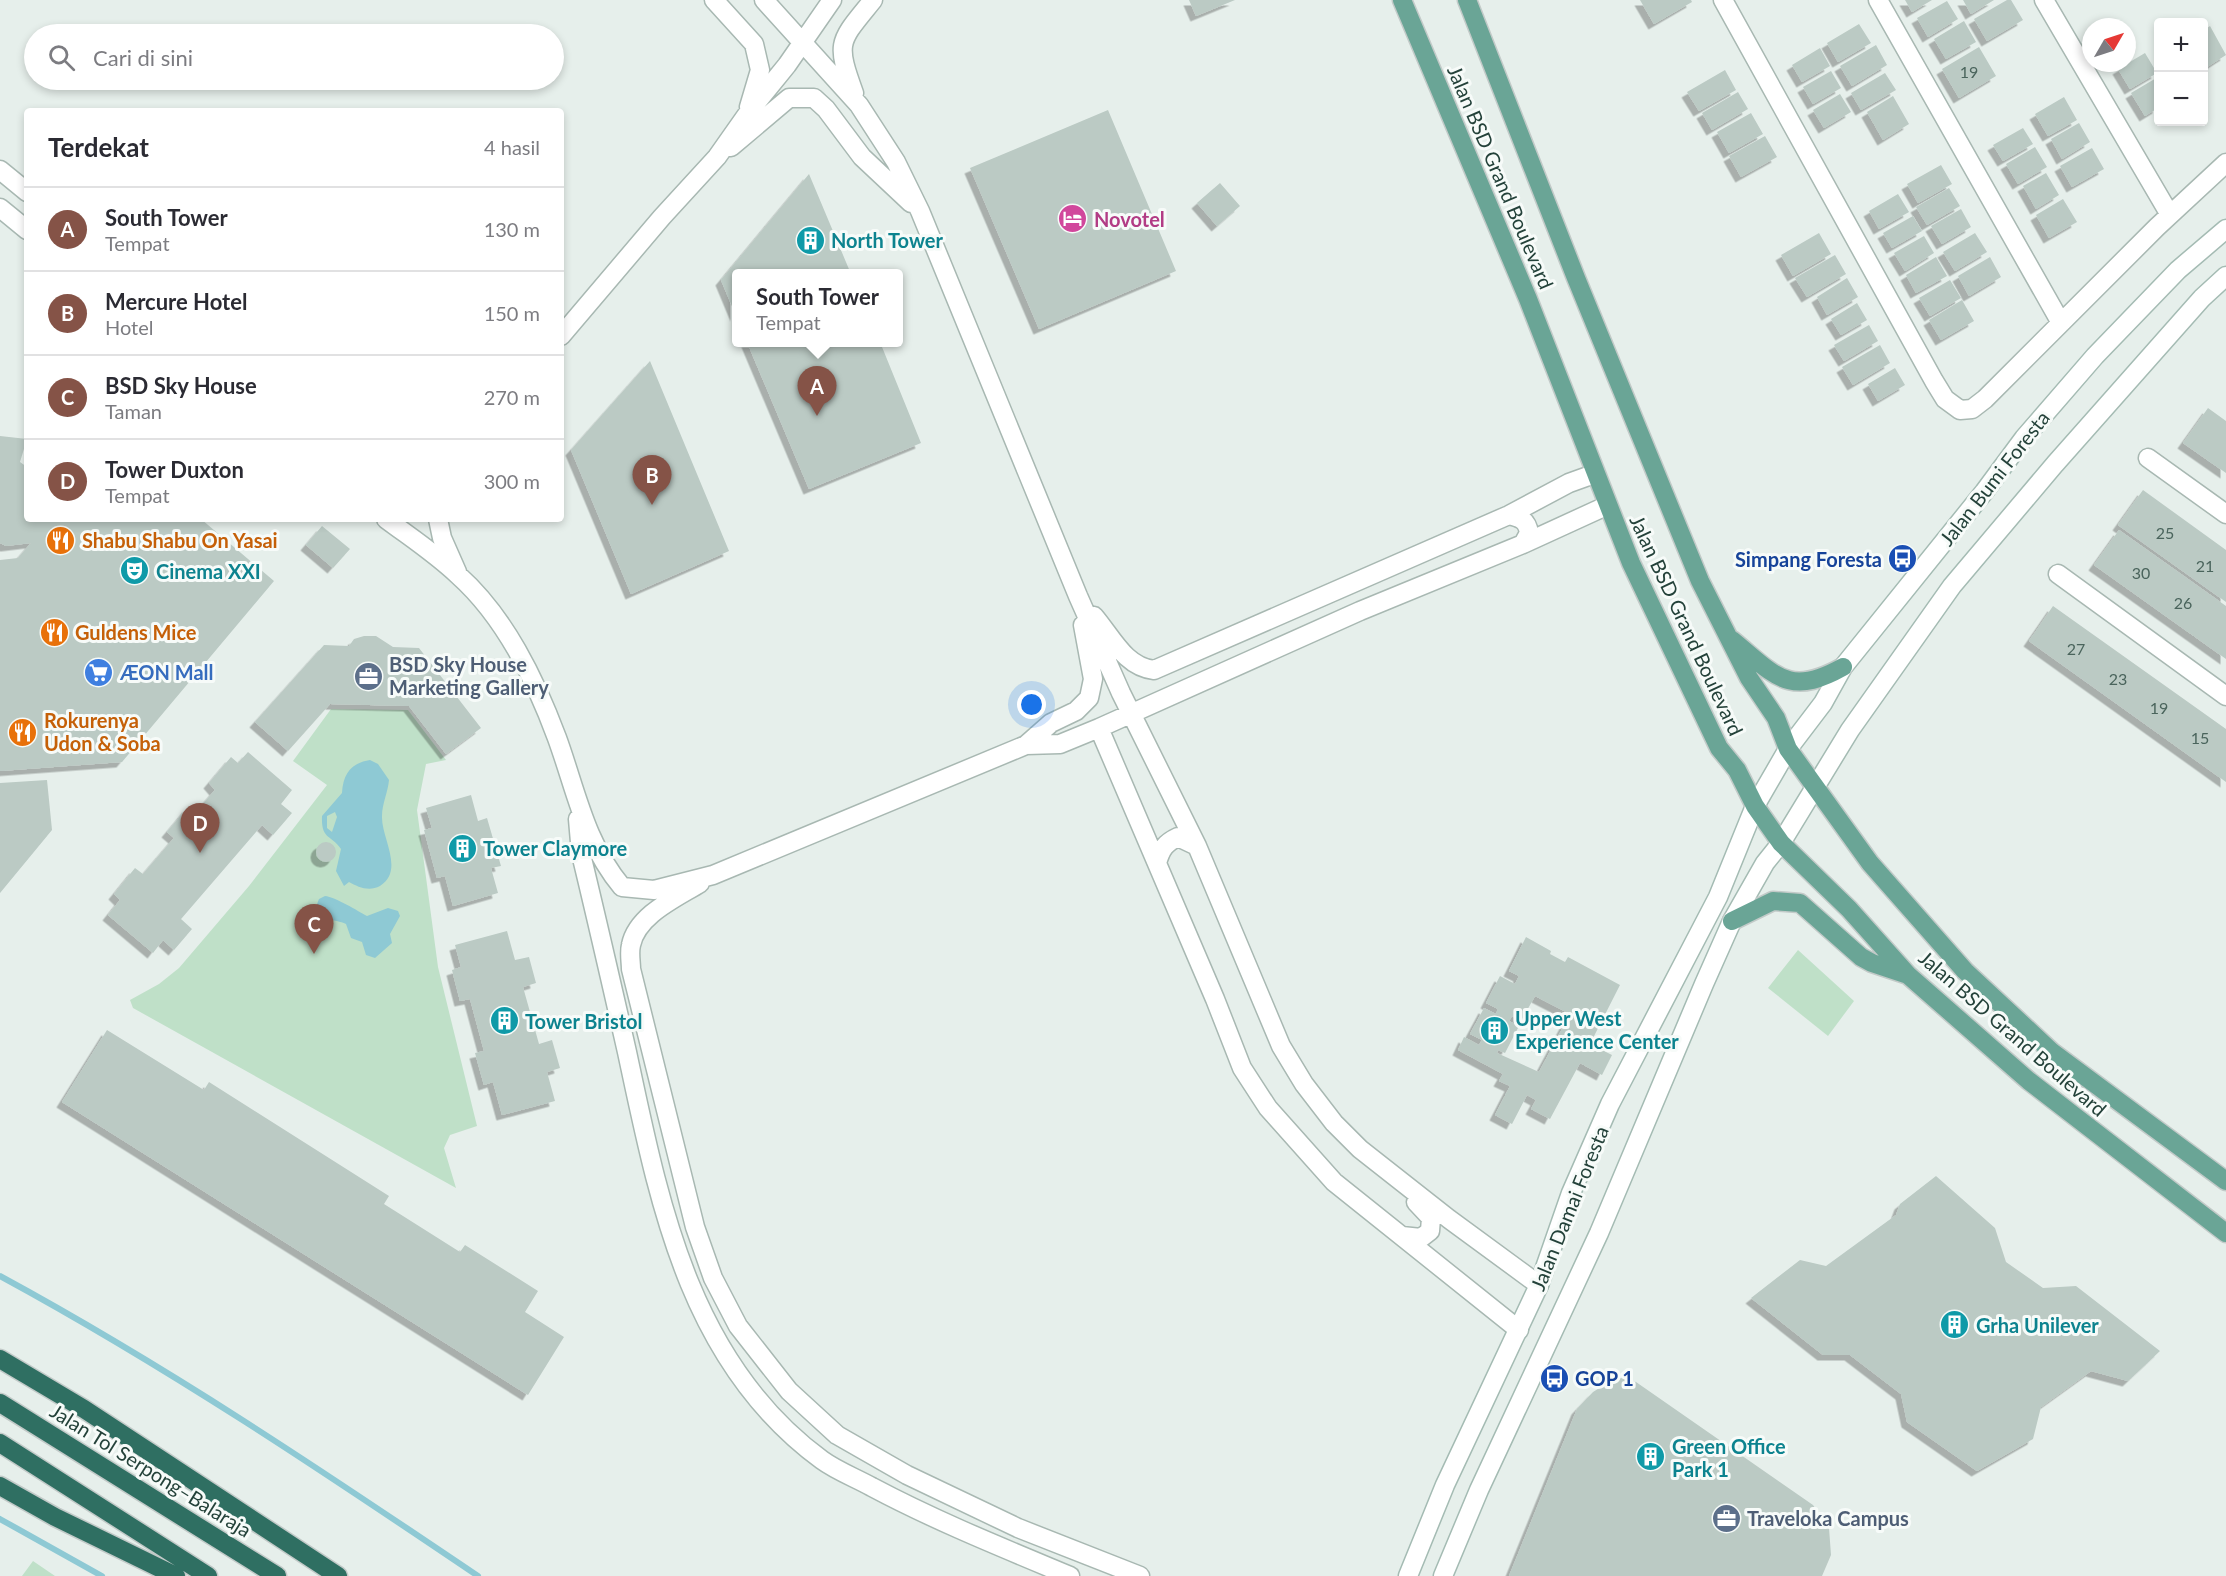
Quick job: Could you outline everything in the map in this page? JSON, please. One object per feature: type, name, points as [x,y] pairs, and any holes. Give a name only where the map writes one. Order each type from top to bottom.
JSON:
[{"type":"highway","points":[[0,1359],[84,1408],[338,1576]]},
{"type":"highway","name":"Jalan Tol Serpong–Balaraja","points":[[0,1403],[277,1576]]},
{"type":"highway","points":[[0,1443],[208,1576]]},
{"type":"highway","points":[[0,1486],[55,1517],[177,1576]]},
{"type":"main road","name":"Jalan BSD Grand Boulevard","points":[[1402,0],[1528,300],[1606,506],[1654,618],[1719,748],[1737,770],[1755,806],[1781,843],[1849,909],[1908,975],[2029,1081],[2226,1233]]},
{"type":"main road","name":"Jalan BSD Grand Boulevard","points":[[1467,0],[1575,278],[1700,581],[1749,678],[1776,718],[1788,749],[1870,863],[1902,903],[1990,996],[2052,1052],[2226,1181]]},
{"type":"main road","points":[[1726,635],[1773,674],[1796,683],[1821,680],[1844,668]]},
{"type":"main road","points":[[1732,921],[1773,901],[1800,903],[1861,957],[1908,975]]},
{"type":"street","points":[[714,0],[754,44],[758,57],[760,70],[748,112]]},
{"type":"street","points":[[764,0],[859,105],[896,162],[920,210],[1078,596],[1131,713],[1197,846],[1281,1046],[1304,1084],[1334,1123],[1360,1149],[1539,1285]]},
{"type":"street","points":[[564,332],[662,217],[717,157],[748,112],[780,75],[832,0]]},
{"type":"street","points":[[859,105],[846,71],[841,47],[843,36],[873,0]]},
{"type":"street","points":[[1723,0],[1945,399],[1960,410],[1972,409],[1985,399],[2170,215],[2226,164]]},
{"type":"street","points":[[1878,0],[2061,323]]},
{"type":"street","points":[[2044,0],[2170,215]]},
{"type":"street","points":[[717,157],[736,144],[789,98],[814,98],[826,109],[862,157],[920,210]]},
{"type":"street","points":[[0,170],[24,190]]},
{"type":"street","points":[[0,208],[24,228]]},
{"type":"street","name":"Jalan Bumi Foresta","points":[[1788,749],[1822,703],[1844,668],[2024,438],[2087,364],[2178,270],[2226,229]]},
{"type":"street","name":"Jalan Bumi Foresta","points":[[1815,788],[1850,730],[1952,586],[2055,464],[2202,298],[2226,276]]},
{"type":"street","points":[[2148,458],[2226,514]]},
{"type":"street","points":[[1078,596],[1126,659],[1140,669],[1154,670],[1509,515],[1569,483],[1594,474]]},
{"type":"street","points":[[1026,745],[1060,744],[1099,728],[1359,611],[1523,544],[1606,506]]},
{"type":"street","points":[[1509,515],[1523,519],[1528,526],[1529,533],[1523,544]]},
{"type":"street","points":[[390,522],[458,574],[483,601],[513,643],[556,737],[576,801],[603,865],[622,887],[654,890],[713,875],[1026,745],[1051,723],[1076,711],[1089,698],[1093,679],[1078,596]]},
{"type":"street","points":[[439,522],[442,538],[458,574]]},
{"type":"street","points":[[2058,574],[2226,696]]},
{"type":"street","points":[[1099,728],[1242,1068],[1268,1108],[1334,1182],[1520,1330]]},
{"type":"street","name":"Jalan Damai Foresta","points":[[1408,1576],[1445,1485],[1520,1330],[1539,1285],[1571,1193],[1611,1104],[1718,897],[1755,806],[1788,749]]},
{"type":"street","name":"Jalan Damai Foresta","points":[[1443,1576],[1479,1490],[1599,1233],[1629,1156],[1732,921],[1765,863],[1781,843],[1815,788]]},
{"type":"street","points":[[576,801],[581,854],[650,1158],[670,1231],[690,1289],[718,1343],[769,1412],[822,1461],[908,1507],[1070,1576]]},
{"type":"street","points":[[1157,863],[1161,849],[1178,837],[1197,846]]},
{"type":"street","points":[[713,875],[661,908],[636,931],[631,946],[631,969],[695,1227],[713,1278],[738,1326],[789,1391],[837,1435],[907,1476],[1018,1528],[1140,1576]]},
{"type":"street","points":[[610,974],[631,969]]},
{"type":"street","points":[[1396,1177],[1431,1218],[1430,1231],[1421,1238],[1402,1236]]},
{"type":"green space","points":[[331,709],[408,710],[446,760],[426,764],[417,810],[438,967],[477,1126],[450,1135],[444,1148],[456,1188],[133,1008],[130,1000],[159,984],[179,968],[249,886],[327,785],[293,761]]},
{"type":"green space","points":[[1798,950],[1854,1001],[1828,1036],[1768,988]]},
{"type":"green space","points":[[33,1561],[55,1576],[22,1576]]},
{"type":"water","points":[[370,760],[378,764],[389,780],[382,816],[390,853],[391,871],[380,886],[372,889],[349,882],[344,886],[336,871],[341,849],[327,836],[322,824],[322,816],[342,793],[344,780],[349,770]],"holes":[[[335,812],[337,817],[332,832],[327,828],[327,816]]]},
{"type":"water","points":[[325,896],[340,901],[367,916],[388,908],[398,911],[400,916],[390,934],[392,943],[375,958],[366,955],[362,942],[351,938],[346,924],[324,918],[317,911],[319,899]]},
{"type":"building","points":[[1189,0],[1235,0],[1196,16]]},
{"type":"building","points":[[1640,0],[1691,0],[1692,2],[1654,24]]},
{"type":"building","points":[[1905,0],[1932,0],[1912,12]]},
{"type":"building","points":[[1963,0],[1994,0],[1971,14]]},
{"type":"building","points":[[2007,0],[2011,0],[2023,20],[1987,41],[1974,19]]},
{"type":"building","points":[[1947,1],[1958,19],[1928,37],[1917,18]]},
{"type":"building","points":[[1964,21],[1976,42],[1946,59],[1934,39]]},
{"type":"building","points":[[1859,24],[1871,43],[1838,62],[1827,43]]},
{"type":"building","points":[[2210,26],[2226,55],[2208,66],[2208,27]]},
{"type":"building","points":[[1876,45],[1887,65],[1852,86],[1840,66]]},
{"type":"building","points":[[1979,47],[1996,76],[1959,98],[1942,69]]},
{"type":"building","points":[[1820,48],[1830,66],[1802,82],[1792,65]]},
{"type":"building","points":[[2145,53],[2154,68],[2154,75],[2130,89],[2120,72],[2136,72],[2136,58]]},
{"type":"building","points":[[1725,70],[1736,90],[1699,111],[1687,92]]},
{"type":"building","points":[[1831,71],[1841,88],[1813,104],[1803,87]]},
{"type":"building","points":[[1885,73],[1896,90],[1861,110],[1851,93]]},
{"type":"building","points":[[2154,79],[2154,110],[2145,116],[2131,93]]},
{"type":"building","points":[[1738,92],[1748,109],[1712,130],[1702,113]]},
{"type":"building","points":[[1840,94],[1851,112],[1824,128],[1813,110]]},
{"type":"building","points":[[1893,96],[1909,124],[1883,140],[1867,112]]},
{"type":"building","points":[[2064,97],[2077,120],[2048,136],[2035,114]]},
{"type":"building","name":"Novotel","points":[[1108,110],[1176,271],[1039,329],[970,168]]},
{"type":"building","points":[[1751,113],[1763,134],[1729,153],[1717,132]]},
{"type":"building","points":[[2079,123],[2090,142],[2062,159],[2051,139]]},
{"type":"building","points":[[2023,128],[2033,144],[2003,161],[1993,145]]},
{"type":"building","points":[[1765,136],[1777,157],[1741,177],[1729,156]]},
{"type":"building","points":[[2035,147],[2047,167],[2018,184],[2006,164]]},
{"type":"building","points":[[2092,148],[2104,169],[2072,187],[2060,166]]},
{"type":"building","points":[[1941,165],[1952,184],[1918,203],[1907,184]]},
{"type":"building","points":[[2046,173],[2059,195],[2036,209],[2023,186]]},
{"type":"building","points":[[809,174],[849,269],[732,269],[732,306],[721,280]]},
{"type":"building","points":[[1220,183],[1240,206],[1217,226],[1197,203]]},
{"type":"building","points":[[1949,188],[1960,206],[1927,225],[1916,207]]},
{"type":"building","points":[[1898,194],[1909,212],[1879,229],[1869,211]]},
{"type":"building","points":[[2063,199],[2077,222],[2049,238],[2036,215]]},
{"type":"building","points":[[1961,209],[1971,227],[1942,244],[1931,226]]},
{"type":"building","points":[[1913,216],[1922,231],[1892,248],[1883,233]]},
{"type":"building","points":[[1819,233],[1831,254],[1793,276],[1781,255]]},
{"type":"building","points":[[1975,233],[1987,252],[1955,271],[1943,252]]},
{"type":"building","points":[[1924,236],[1934,253],[1905,271],[1894,253]]},
{"type":"building","points":[[1835,255],[1846,274],[1807,297],[1795,278]]},
{"type":"building","points":[[1936,257],[1947,276],[1916,293],[1906,275]]},
{"type":"building","points":[[1990,257],[2001,277],[1969,296],[1958,276]]},
{"type":"building","points":[[1847,278],[1858,297],[1827,315],[1817,297]]},
{"type":"building","points":[[1950,280],[1961,298],[1930,316],[1919,298]]},
{"type":"building","points":[[1962,300],[1974,321],[1941,340],[1929,320]]},
{"type":"building","points":[[1857,303],[1867,320],[1841,335],[1831,319]]},
{"type":"building","points":[[1869,325],[1878,341],[1844,361],[1834,345]]},
{"type":"building","points":[[1880,345],[1890,363],[1853,385],[1842,367]]},
{"type":"building","points":[[749,347],[882,347],[921,443],[809,489]]},
{"type":"building","points":[[650,361],[729,551],[631,594],[571,450]]},
{"type":"building","points":[[1895,368],[1905,385],[1878,401],[1868,384]]},
{"type":"building","points":[[2208,408],[2226,421],[2226,473],[2183,443]]},
{"type":"building","name":"ÆON Mall","points":[[0,436],[24,439],[20,462],[24,465],[24,522],[205,522],[274,581],[122,762],[0,771],[0,560],[18,558],[31,543],[6,546],[0,543]]},
{"type":"building","points":[[2143,490],[2226,550],[2226,602],[2118,525]]},
{"type":"building","points":[[322,526],[350,549],[333,568],[306,545]]},
{"type":"building","points":[[2119,530],[2226,606],[2226,659],[2094,565]]},
{"type":"building","points":[[2053,606],[2226,729],[2226,782],[2029,641]]},
{"type":"building","name":"BSD Sky House Marketing Gallery","points":[[376,636],[393,647],[419,648],[481,728],[446,754],[409,706],[330,704],[288,751],[255,722],[324,645],[349,646],[354,639]]},
{"type":"building","points":[[248,752],[292,790],[281,804],[292,813],[273,835],[262,825],[181,919],[192,929],[174,950],[163,940],[153,953],[108,915],[120,900],[114,894],[135,868],[143,874],[174,838],[167,832],[188,807],[195,813],[215,790],[209,783],[231,757],[238,763]]},
{"type":"building","points":[[47,780],[52,830],[0,893],[0,783]]},
{"type":"building","name":"Tower Claymore","points":[[471,795],[478,821],[487,818],[501,866],[491,868],[498,893],[453,906],[445,876],[437,878],[424,830],[432,828],[426,808]]},
{"type":"building","points":[[326,842],[333,845],[336,852],[333,859],[326,862],[319,859],[316,852],[319,845]]},
{"type":"building","name":"Tower Bristol","points":[[507,931],[515,960],[529,957],[536,983],[523,987],[539,1044],[552,1040],[560,1068],[547,1072],[555,1101],[502,1115],[493,1082],[484,1085],[475,1053],[484,1051],[470,999],[460,1001],[452,970],[461,967],[455,945]]},
{"type":"building","name":"Upper West Experience Center","points":[[1526,937],[1565,962],[1568,957],[1620,985],[1590,1044],[1612,1055],[1602,1075],[1580,1063],[1550,1119],[1531,1109],[1536,1100],[1527,1095],[1512,1124],[1495,1115],[1510,1086],[1499,1081],[1503,1074],[1458,1050],[1464,1037],[1479,1045],[1482,1040],[1470,1034],[1484,1008],[1496,1014],[1498,1009],[1486,1003],[1500,976],[1515,984],[1519,976],[1509,971]],"holes":[[[1535,996],[1570,1014],[1539,1072],[1497,1053],[1498,1050],[1505,1053],[1519,1026],[1509,1021],[1512,1016],[1521,1021]]]},
{"type":"building","points":[[107,1030],[204,1090],[209,1082],[389,1196],[384,1204],[460,1252],[465,1245],[538,1291],[525,1312],[564,1337],[528,1395],[62,1102]]},
{"type":"building","name":"Grha Unilever","points":[[1936,1176],[1995,1228],[2006,1262],[2043,1288],[2076,1286],[2160,1351],[2128,1381],[2091,1371],[2041,1407],[2033,1439],[1977,1471],[1907,1422],[1901,1394],[1850,1355],[1823,1355],[1751,1298],[1800,1260],[1826,1266],[1896,1215],[1900,1204]]},
{"type":"building","name":"Green Office Park 1","points":[[1617,1377],[1636,1382],[1813,1505],[1829,1528],[1831,1555],[1822,1576],[1509,1576],[1577,1409],[1593,1392]]},
{"type":"waterway","points":[[0,1276],[62,1310],[183,1383],[302,1458],[478,1576]]},
{"type":"waterway","points":[[0,1519],[102,1576]]},
{"type":"place","name":"Novotel","points":[[1073,219]]},
{"type":"place","name":"North Tower","points":[[810,240]]},
{"type":"place","name":"South Tower","points":[[817,416]]},
{"type":"place","name":"Mercure Hotel","points":[[652,505]]},
{"type":"place","name":"Shabu Shabu On Yasai","points":[[61,540]]},
{"type":"place","name":"Simpang Foresta","points":[[1903,559]]},
{"type":"place","name":"Cinema XXI","points":[[135,571]]},
{"type":"place","name":"Guldens Mice","points":[[54,632]]},
{"type":"place","name":"ÆON Mall","points":[[99,672]]},
{"type":"place","name":"BSD Sky House Marketing Gallery","points":[[368,676]]},
{"type":"place","name":"Rokurenya Udon & Soba","points":[[23,732]]},
{"type":"place","name":"Tower Claymore","points":[[462,848]]},
{"type":"place","name":"Tower Duxton","points":[[200,853]]},
{"type":"place","name":"BSD Sky House","points":[[314,954]]},
{"type":"place","name":"Tower Bristol","points":[[504,1021]]},
{"type":"place","name":"Upper West Experience Center","points":[[1494,1030]]},
{"type":"place","name":"Grha Unilever","points":[[1955,1325]]},
{"type":"place","name":"GOP 1","points":[[1554,1378]]},
{"type":"place","name":"Green Office Park 1","points":[[1651,1457]]},
{"type":"place","name":"Traveloka Campus","points":[[1726,1518]]}]
